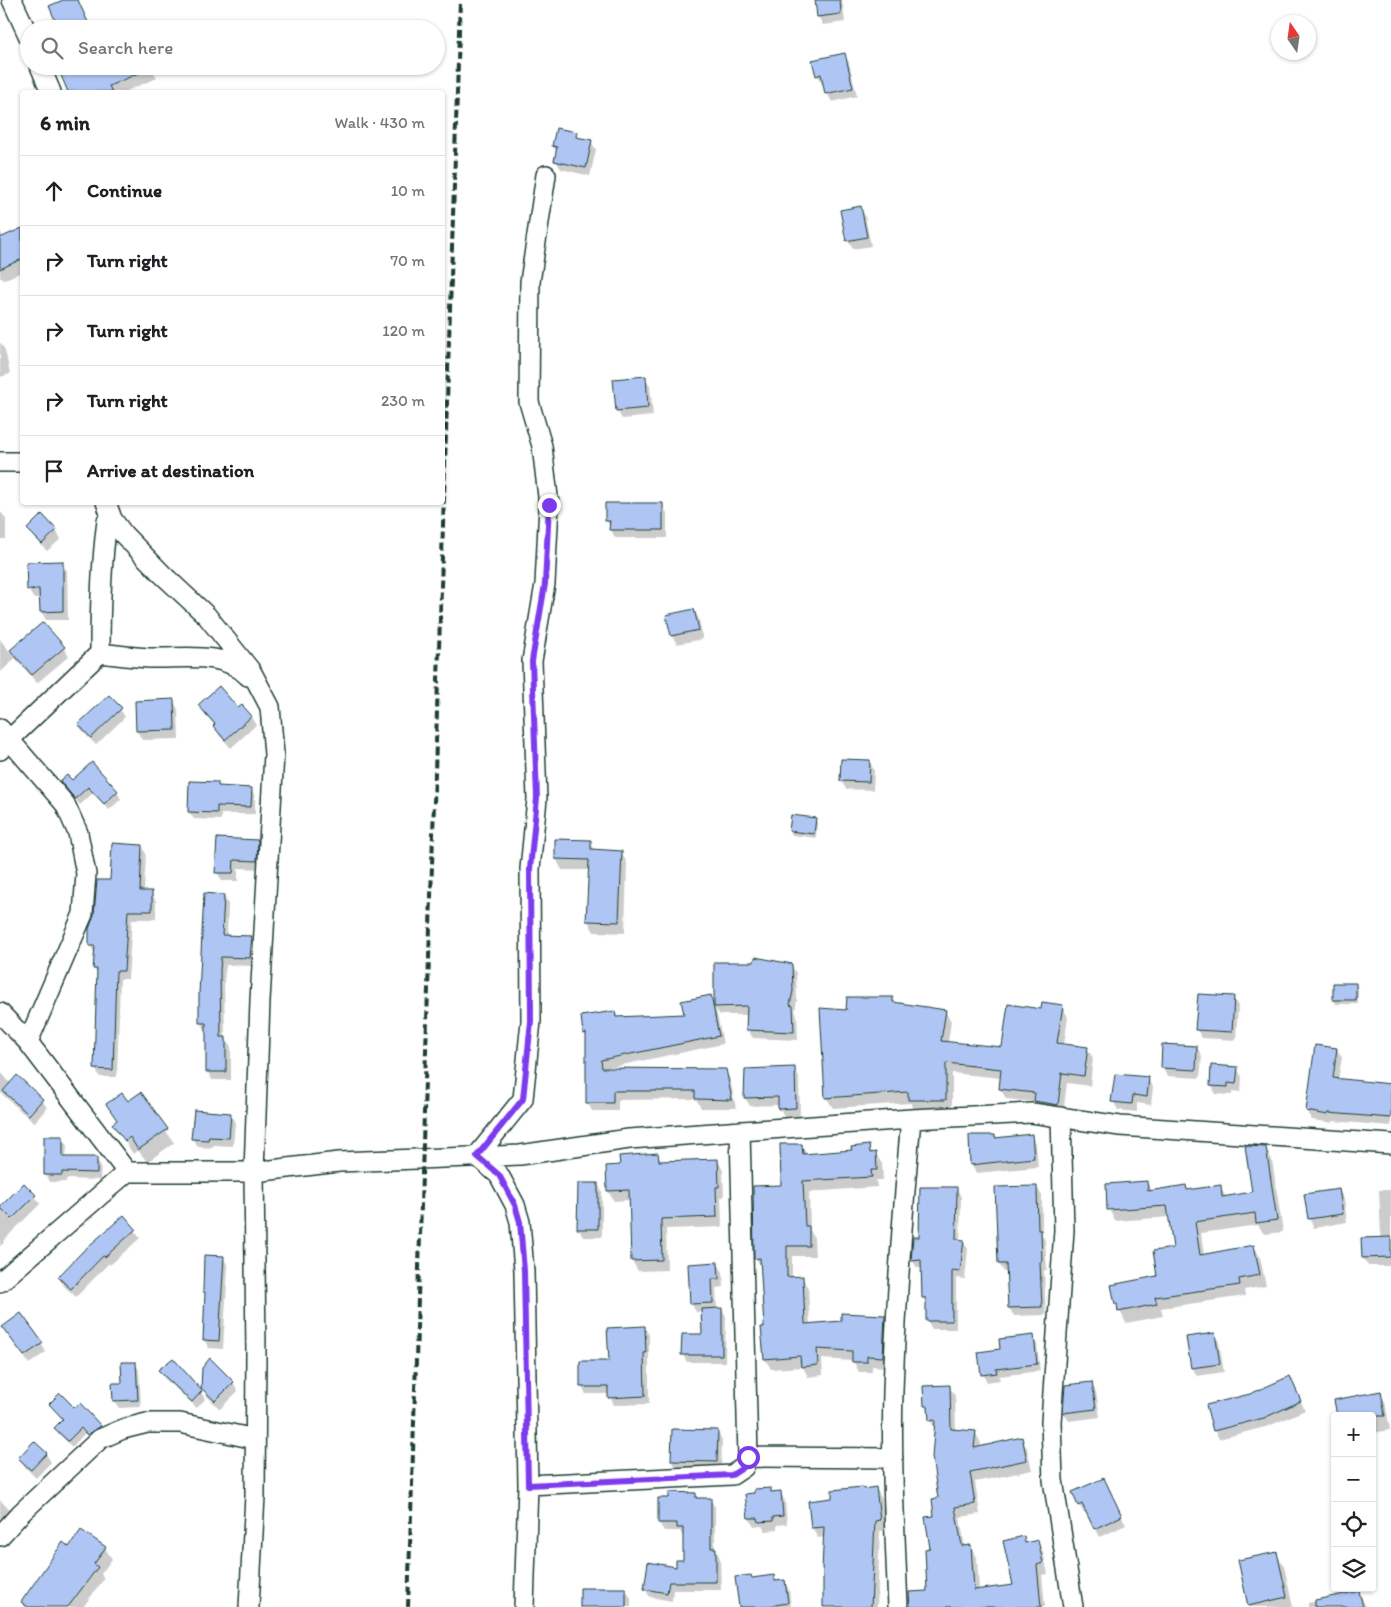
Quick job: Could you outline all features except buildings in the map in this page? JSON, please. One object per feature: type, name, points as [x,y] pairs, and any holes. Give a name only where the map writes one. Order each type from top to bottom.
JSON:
[{"type":"street","points":[[12,0],[21,20]]},
{"type":"street","points":[[44,75],[50,90]]},
{"type":"street","points":[[477,1156],[523,1099],[531,1021],[530,869],[537,798],[532,661],[545,584],[549,505],[542,446],[529,402],[530,282],[546,175]]},
{"type":"street","points":[[100,653],[100,610],[104,545],[109,511]]},
{"type":"street","points":[[109,511],[124,534],[162,574],[207,616],[251,671],[270,707],[274,754],[260,1001],[254,1172],[255,1496],[249,1607]]},
{"type":"street","points":[[28,1042],[83,914],[86,874],[78,833],[65,804],[3,739],[100,653],[149,658],[200,658],[231,663],[241,668],[260,688]]},
{"type":"street","points":[[0,1013],[28,1042],[126,1172]]},
{"type":"street","points":[[0,1282],[126,1172],[254,1172],[338,1162],[520,1155],[629,1139],[911,1119],[1032,1113],[1120,1126],[1391,1144]]},
{"type":"street","points":[[1061,1118],[1064,1230],[1051,1422],[1053,1480],[1073,1607]]},
{"type":"street","points":[[898,1607],[892,1458],[893,1392],[899,1257],[911,1119]]},
{"type":"street","points":[[528,1485],[732,1475],[744,1467],[748,1457],[740,1131]]},
{"type":"street","points":[[477,1156],[499,1175],[515,1205],[520,1222],[524,1271],[528,1485],[524,1607]]},
{"type":"street","points":[[0,1536],[20,1513],[100,1440],[123,1429],[148,1423],[180,1423],[255,1439]]},
{"type":"street","points":[[748,1457],[892,1458]]},
{"type":"railway","points":[[445,464],[460,0]]},
{"type":"railway","points":[[408,1607],[444,505]]},
{"type":"route","points":[[549,505],[545,584],[532,661],[537,798],[530,869],[531,1021],[523,1099],[477,1156],[499,1175],[515,1205],[520,1222],[524,1271],[528,1485],[732,1475],[744,1467],[748,1457]]}]
